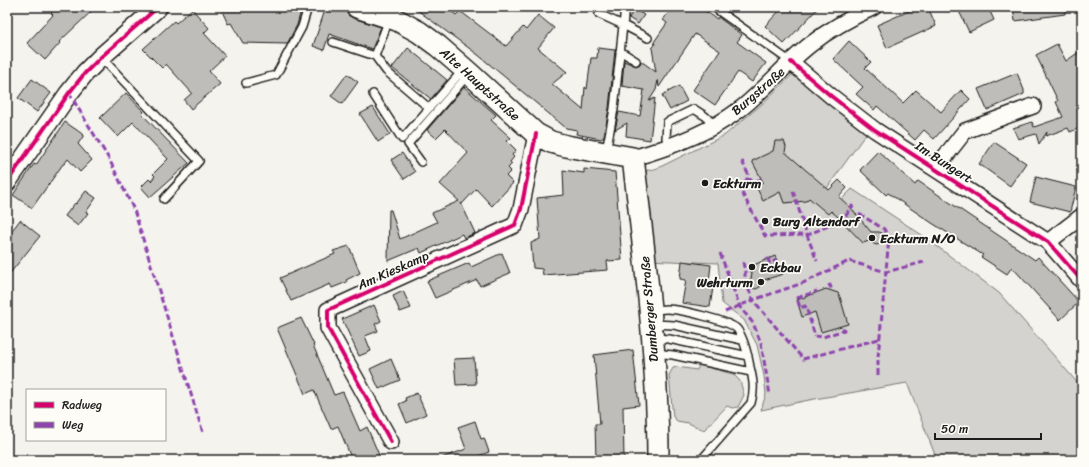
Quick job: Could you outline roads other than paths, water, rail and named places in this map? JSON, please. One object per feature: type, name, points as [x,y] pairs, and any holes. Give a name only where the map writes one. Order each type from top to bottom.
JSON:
[{"type":"main road","name":"Alte Hauptstraße","points":[[362,8],[397,20],[438,46],[536,134],[551,142],[566,146],[633,158]]},
{"type":"main road","name":"Dumberger Straße","points":[[633,158],[652,331],[660,459]]},
{"type":"street","points":[[7,182],[69,93],[85,73],[158,7]]},
{"type":"street","name":"Burgstraße","points":[[633,158],[669,146],[715,125],[742,107],[810,45],[833,29],[874,7]]},
{"type":"street","name":"Im Bungert","points":[[792,62],[831,96],[875,130],[936,168],[1048,242],[1082,281]]},
{"type":"street","name":"Im Bungert","points":[[936,168],[965,131],[995,118],[1033,106]]},
{"type":"street","name":"Am Kieskamp","points":[[392,442],[328,328],[328,310],[515,225],[521,210],[536,134]]},
{"type":"street","points":[[1048,242],[1082,216]]},
{"type":"lane","points":[[246,83],[276,75],[302,27],[308,7]]},
{"type":"lane","points":[[606,153],[614,109],[625,7]]},
{"type":"lane","points":[[713,7],[792,62]]},
{"type":"lane","points":[[599,14],[648,38]]},
{"type":"lane","points":[[374,56],[389,17]]},
{"type":"lane","points":[[333,42],[374,56],[386,71],[429,108]]},
{"type":"lane","points":[[620,51],[636,61]]},
{"type":"lane","points":[[101,57],[199,161],[164,199]]},
{"type":"lane","points":[[374,94],[402,139],[429,108],[466,71]]},
{"type":"lane","points":[[421,162],[408,144],[466,71]]},
{"type":"lane","points":[[669,146],[666,138],[667,122],[694,109],[715,125]]},
{"type":"lane","points":[[652,331],[668,309],[683,311],[730,324],[737,329],[748,356],[754,387],[751,403],[700,460]]},
{"type":"lane","points":[[652,331],[668,324],[742,340]]},
{"type":"lane","points":[[652,331],[669,339],[748,356]]},
{"type":"lane","points":[[652,331],[673,355],[751,372]]},
{"type":"place","name":"Eckturm","points":[[705,183]]},
{"type":"place","name":"Burg Altendorf","points":[[765,221]]},
{"type":"place","name":"Eckturm N/O","points":[[872,238]]},
{"type":"place","name":"Eckbau","points":[[752,267]]},
{"type":"place","name":"Wehrturm","points":[[761,282]]}]
